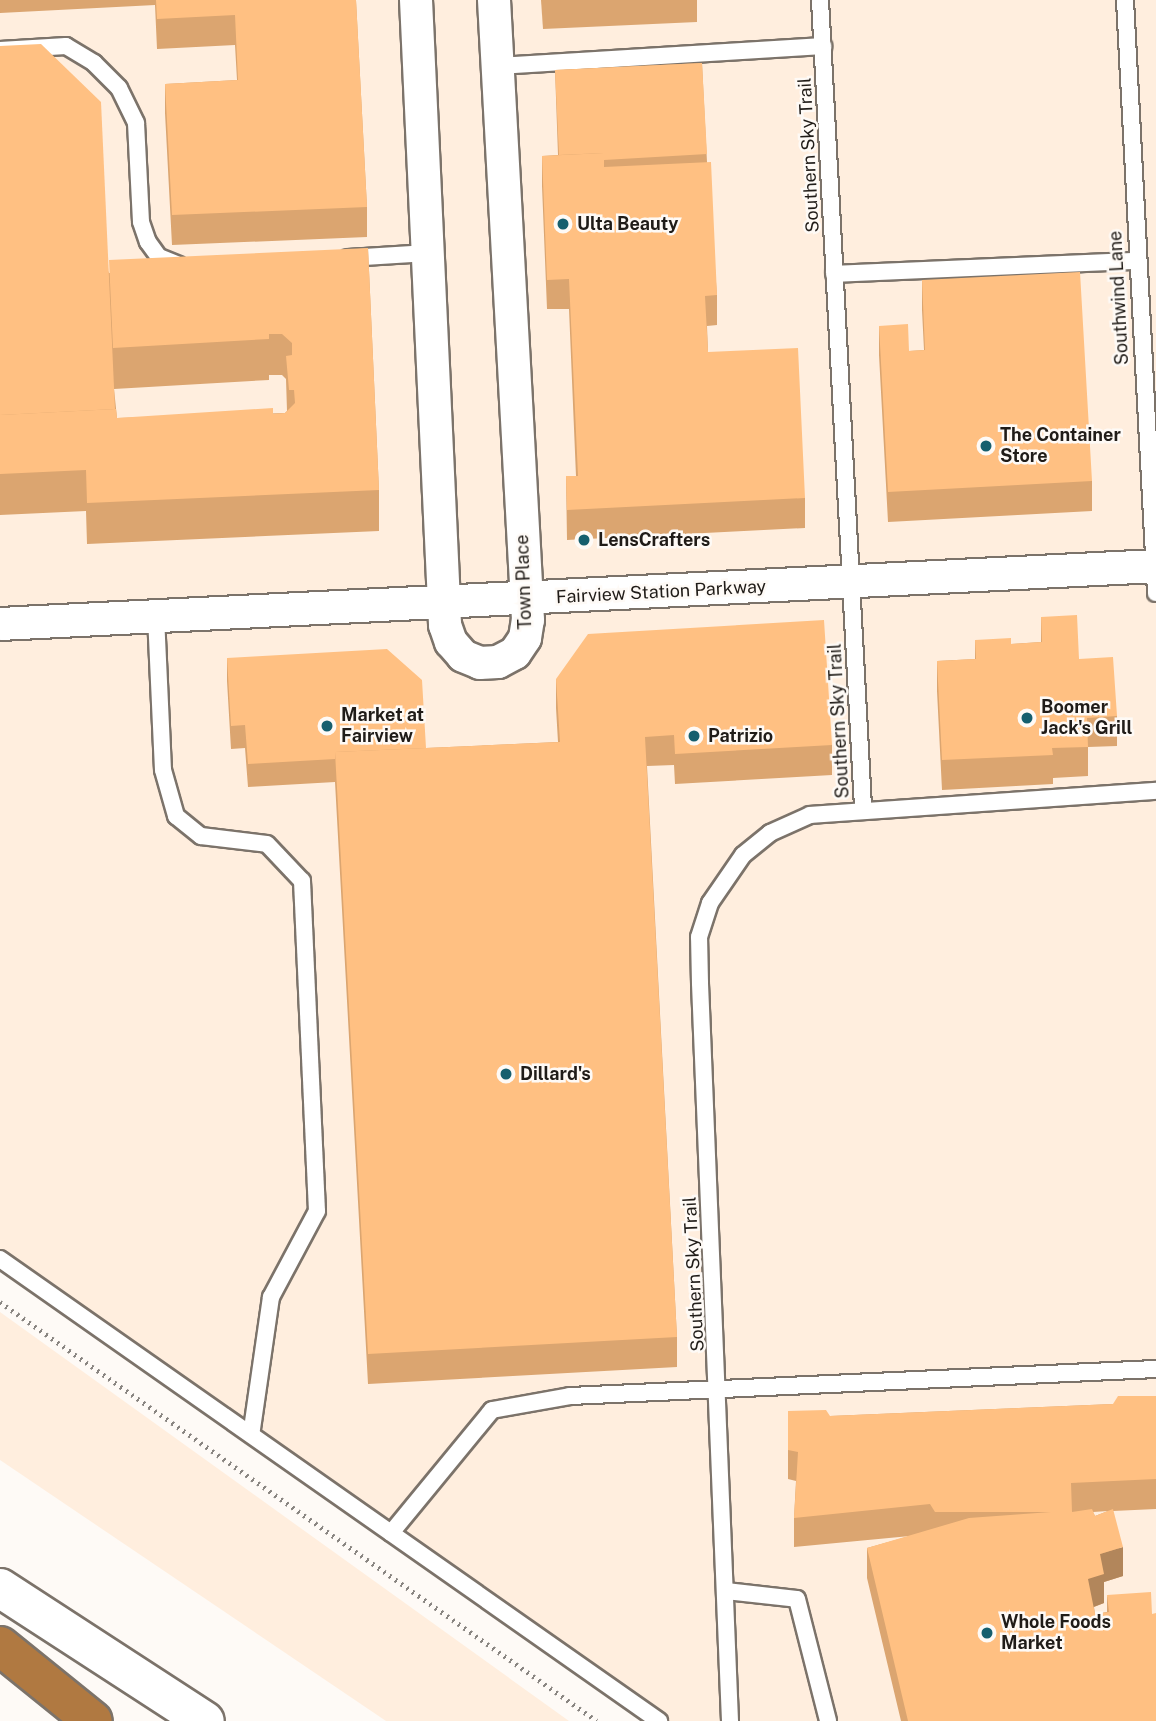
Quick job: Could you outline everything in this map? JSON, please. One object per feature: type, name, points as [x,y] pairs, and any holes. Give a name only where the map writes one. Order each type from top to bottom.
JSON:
[{"type":"highway","points":[[0,1646],[93,1721]]},
{"type":"main road","points":[[0,1588],[205,1721]]},
{"type":"street","name":"Town Place","points":[[416,0],[445,602],[451,642],[463,656],[480,663],[498,662],[515,653],[525,638],[526,598],[494,0]]},
{"type":"street","name":"Fairview Station Parkway","points":[[0,624],[851,582],[1155,573]]},
{"type":"lane","name":"Southern Sky Trail","points":[[730,1721],[699,937],[724,878],[761,840],[810,815],[863,808],[820,0]]},
{"type":"lane","name":"Southwind Lane","points":[[1125,0],[1136,261],[1155,573]]},
{"type":"lane","points":[[498,66],[823,46]]},
{"type":"lane","points":[[0,50],[66,47],[93,63],[119,88],[136,123],[141,222],[148,242],[159,257],[193,266]]},
{"type":"lane","points":[[331,259],[428,253]]},
{"type":"lane","points":[[834,274],[1136,261]]},
{"type":"lane","points":[[156,616],[163,770],[176,816],[201,836],[267,844],[302,881],[317,1211],[271,1297],[251,1435]]},
{"type":"lane","points":[[863,808],[1156,791]]},
{"type":"lane","points":[[0,1259],[659,1721]]},
{"type":"lane","points":[[391,1533],[492,1410],[570,1396],[1156,1369]]},
{"type":"lane","points":[[726,1591],[797,1599],[828,1721]]},
{"type":"path","points":[[0,1302],[597,1721]]},
{"type":"shaded area","points":[[0,0],[1156,0],[1156,1721],[646,1721],[0,1255]]},
{"type":"shaded area","points":[[0,1312],[569,1721],[386,1721],[0,1460]]},
{"type":"building","points":[[156,0],[356,0],[367,207],[172,215],[165,84],[238,80],[235,15],[157,19]]},
{"type":"building","points":[[41,44],[101,102],[115,409],[0,415],[0,46]]},
{"type":"building","points":[[702,63],[707,154],[604,160],[604,153],[559,155],[555,70]]},
{"type":"building","points":[[604,153],[604,167],[711,162],[717,295],[705,296],[708,352],[798,348],[805,498],[567,510],[566,476],[578,476],[569,279],[547,280],[542,156]]},
{"type":"building","points":[[368,248],[379,490],[87,503],[86,470],[0,474],[0,415],[116,409],[117,418],[273,408],[273,414],[285,413],[295,403],[294,390],[289,390],[286,356],[292,355],[292,343],[282,334],[269,334],[269,339],[113,348],[109,260]]},
{"type":"building","name":"The Container Store","points":[[1080,272],[1092,481],[888,492],[879,326],[908,324],[909,351],[925,350],[922,280]]},
{"type":"building","name":"Boomer Jack's Grill","points":[[1077,615],[1079,659],[1113,657],[1117,716],[1087,718],[1088,747],[1052,748],[1053,755],[942,760],[937,661],[976,659],[975,640],[1011,638],[1011,644],[1042,642],[1041,617]]},
{"type":"building","name":"Dillard's","points":[[824,620],[832,745],[675,754],[674,735],[645,737],[677,1337],[368,1354],[335,752],[560,742],[556,679],[588,634]]},
{"type":"building","name":"Market at Fairview","points":[[387,649],[422,680],[426,748],[335,752],[335,759],[248,764],[245,725],[231,726],[227,658]]},
{"type":"building","points":[[1118,1396],[1156,1396],[1156,1479],[1071,1483],[1072,1512],[1092,1509],[1095,1516],[1113,1509],[1123,1547],[1100,1554],[1104,1574],[1088,1579],[1095,1614],[1109,1612],[1107,1595],[1151,1592],[1152,1614],[1156,1613],[1156,1721],[908,1721],[867,1548],[969,1518],[1051,1512],[935,1512],[930,1504],[794,1518],[798,1452],[788,1450],[788,1411],[826,1410],[830,1416],[1113,1404]]},
{"type":"place","name":"Ulta Beauty","points":[[563,224]]},
{"type":"place","name":"The Container Store","points":[[986,446]]},
{"type":"place","name":"LensCrafters","points":[[584,540]]},
{"type":"place","name":"Boomer Jack's Grill","points":[[1027,718]]},
{"type":"place","name":"Market at Fairview","points":[[327,726]]},
{"type":"place","name":"Patrizio","points":[[694,736]]},
{"type":"place","name":"Dillard's","points":[[506,1074]]},
{"type":"place","name":"Whole Foods Market","points":[[987,1633]]}]
